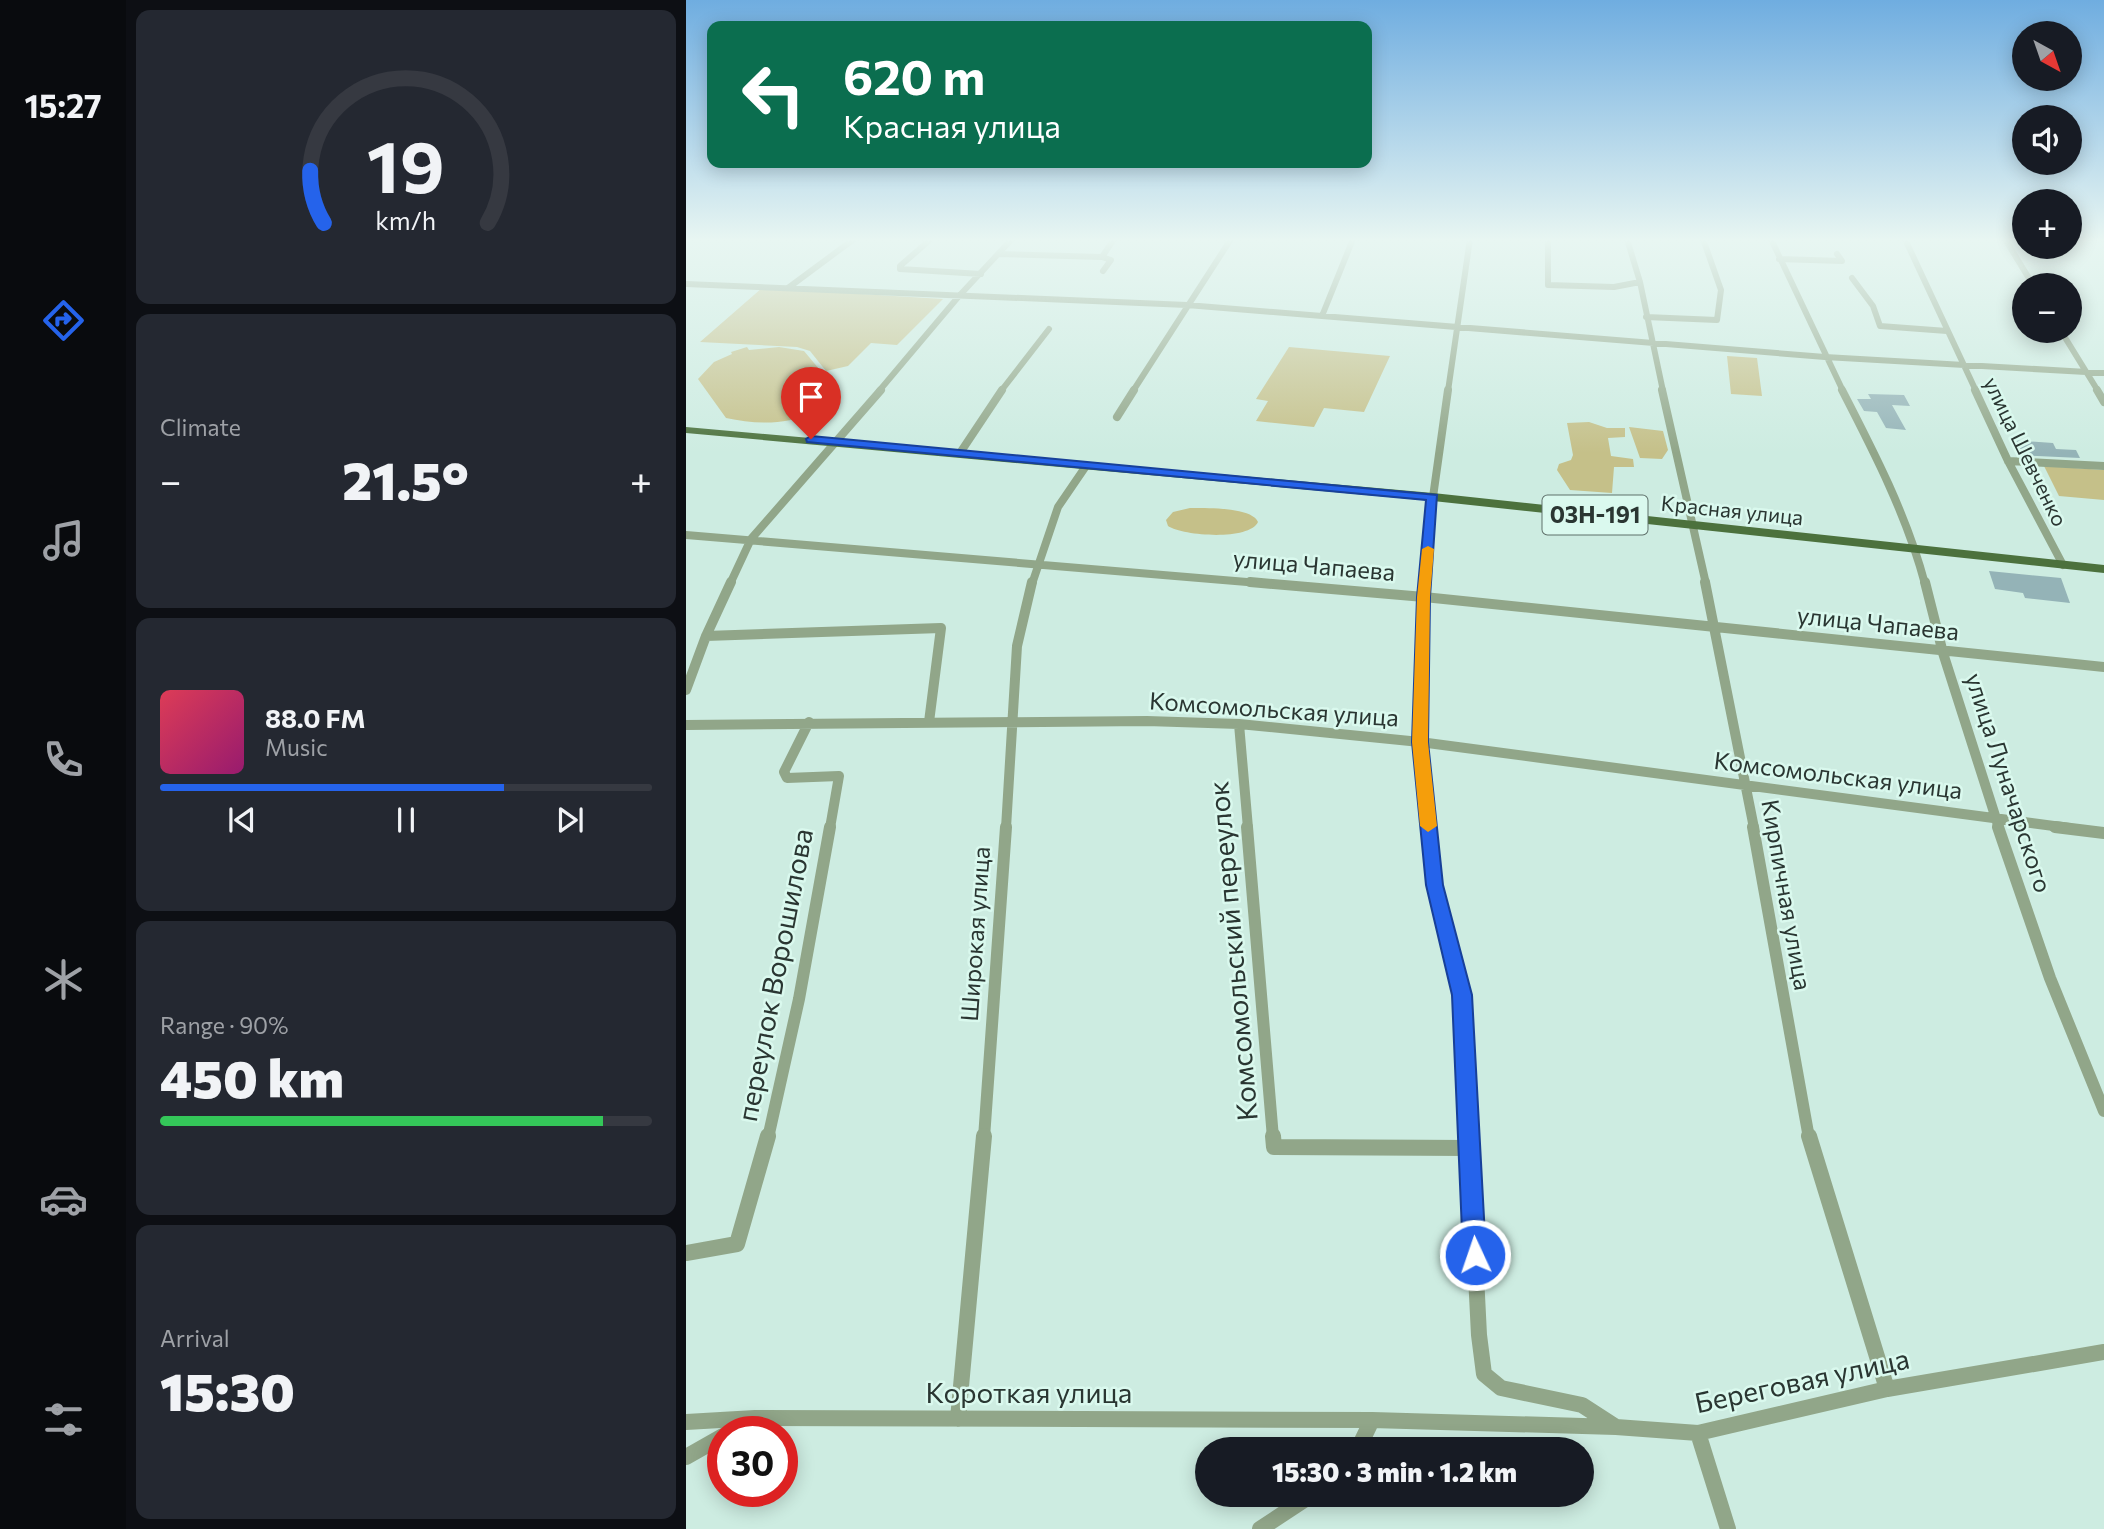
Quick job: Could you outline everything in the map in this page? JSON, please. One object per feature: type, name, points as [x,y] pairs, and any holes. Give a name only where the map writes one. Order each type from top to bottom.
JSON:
[{"type":"main road","name":"Красная улица","points":[[686,430],[1433,497],[2104,569]]},
{"type":"street","points":[[686,690],[706,636],[751,539],[947,310]]},
{"type":"street","points":[[1117,417],[1184,310]]},
{"type":"street","points":[[1253,310],[1825,357],[2104,373]]},
{"type":"street","points":[[1322,316],[1324,310]]},
{"type":"street","points":[[1459,310],[1433,497],[1424,597],[1420,742],[1435,885],[1462,995],[1483,1374],[1501,1388],[1582,1405],[1616,1427]]},
{"type":"street","name":"Кирпичная улица","points":[[1645,310],[1694,526],[1746,785],[1811,1148],[1887,1389]]},
{"type":"street","points":[[1646,317],[1717,320],[1718,310]]},
{"type":"street","name":"улица Луначарского","points":[[1803,310],[1872,450],[1916,550],[1943,653],[1995,818],[2050,978],[2104,1111]]},
{"type":"street","points":[[1875,310],[1880,326],[1947,331]]},
{"type":"street","name":"улица Шевченко","points":[[1938,310],[2008,461],[2063,565]]},
{"type":"street","points":[[960,453],[990,405],[1049,329]]},
{"type":"street","points":[[2068,343],[2104,402]]},
{"type":"street","points":[[2008,461],[2104,466]]},
{"type":"street","name":"Широкая улица","points":[[958,1419],[992,1050],[1017,646],[1037,563],[1058,507],[1086,466]]},
{"type":"street","name":"улица Чапаева","points":[[686,535],[1424,597],[1943,653],[2104,667]]},
{"type":"street","points":[[706,636],[941,628],[929,722]]},
{"type":"street","name":"Комсомольская улица","points":[[686,724],[1147,721],[1239,724],[1420,742],[2104,833]]},
{"type":"street","name":"переулок Ворошилова","points":[[686,1253],[737,1244],[771,1127],[799,999],[839,776],[787,778],[784,772],[809,722]]},
{"type":"street","name":"Комсомольский переулок","points":[[1239,724],[1274,1147],[1469,1148]]},
{"type":"street","name":"Береговая улица","points":[[1372,1420],[1616,1427],[1698,1433],[1887,1389],[2104,1352]]},
{"type":"street","name":"Короткая улица","points":[[798,1418],[1372,1420]]},
{"type":"street","points":[[1364,1437],[1372,1420]]},
{"type":"street","name":"Короткая улица","points":[[686,1422],[707,1421]]},
{"type":"street","points":[[1698,1433],[1728,1529]]},
{"type":"street","points":[[686,1457],[707,1445]]},
{"type":"street","points":[[1261,1529],[1294,1507]]},
{"type":"shaded area","points":[[736,310],[932,310],[897,345],[871,343],[848,366],[826,371],[810,351],[797,347],[700,342]]},
{"type":"shaded area","points":[[747,347],[749,350],[779,347],[804,351],[840,394],[813,412],[792,420],[748,422],[726,418],[698,379],[714,362]]},
{"type":"shaded area","points":[[1289,347],[1390,356],[1364,412],[1324,408],[1314,427],[1256,421],[1268,401],[1256,399]]},
{"type":"shaded area","points":[[1727,356],[1757,358],[1762,396],[1731,394]]},
{"type":"shaded area","points":[[1589,422],[1607,428],[1625,428],[1625,437],[1608,438],[1611,456],[1633,459],[1634,467],[1614,467],[1612,493],[1570,490],[1557,470],[1559,464],[1571,460],[1573,455],[1567,423]]},
{"type":"shaded area","points":[[1629,427],[1663,431],[1668,450],[1662,459],[1640,458]]},
{"type":"shaded area","points":[[2044,466],[2104,470],[2104,500],[2059,496]]},
{"type":"shaded area","points":[[1190,508],[1238,511],[1247,513],[1258,522],[1242,532],[1215,535],[1187,532],[1168,526],[1166,520],[1173,512]]},
{"type":"building","points":[[1868,394],[1904,395],[1910,406],[1892,405],[1906,430],[1886,428],[1877,412],[1864,411],[1857,399],[1871,399]]},
{"type":"building","points":[[2011,440],[2053,443],[2056,449],[2076,450],[2080,458],[2019,455]]},
{"type":"building","points":[[1989,571],[2061,578],[2070,603],[2025,598],[2023,593],[1995,589]]},
{"type":"slow traffic","points":[[1428,549],[1420,742],[1428,826]]},
{"type":"route","points":[[811,439],[1433,497],[1424,597],[1420,742],[1435,885],[1462,995],[1475,1255]]}]
